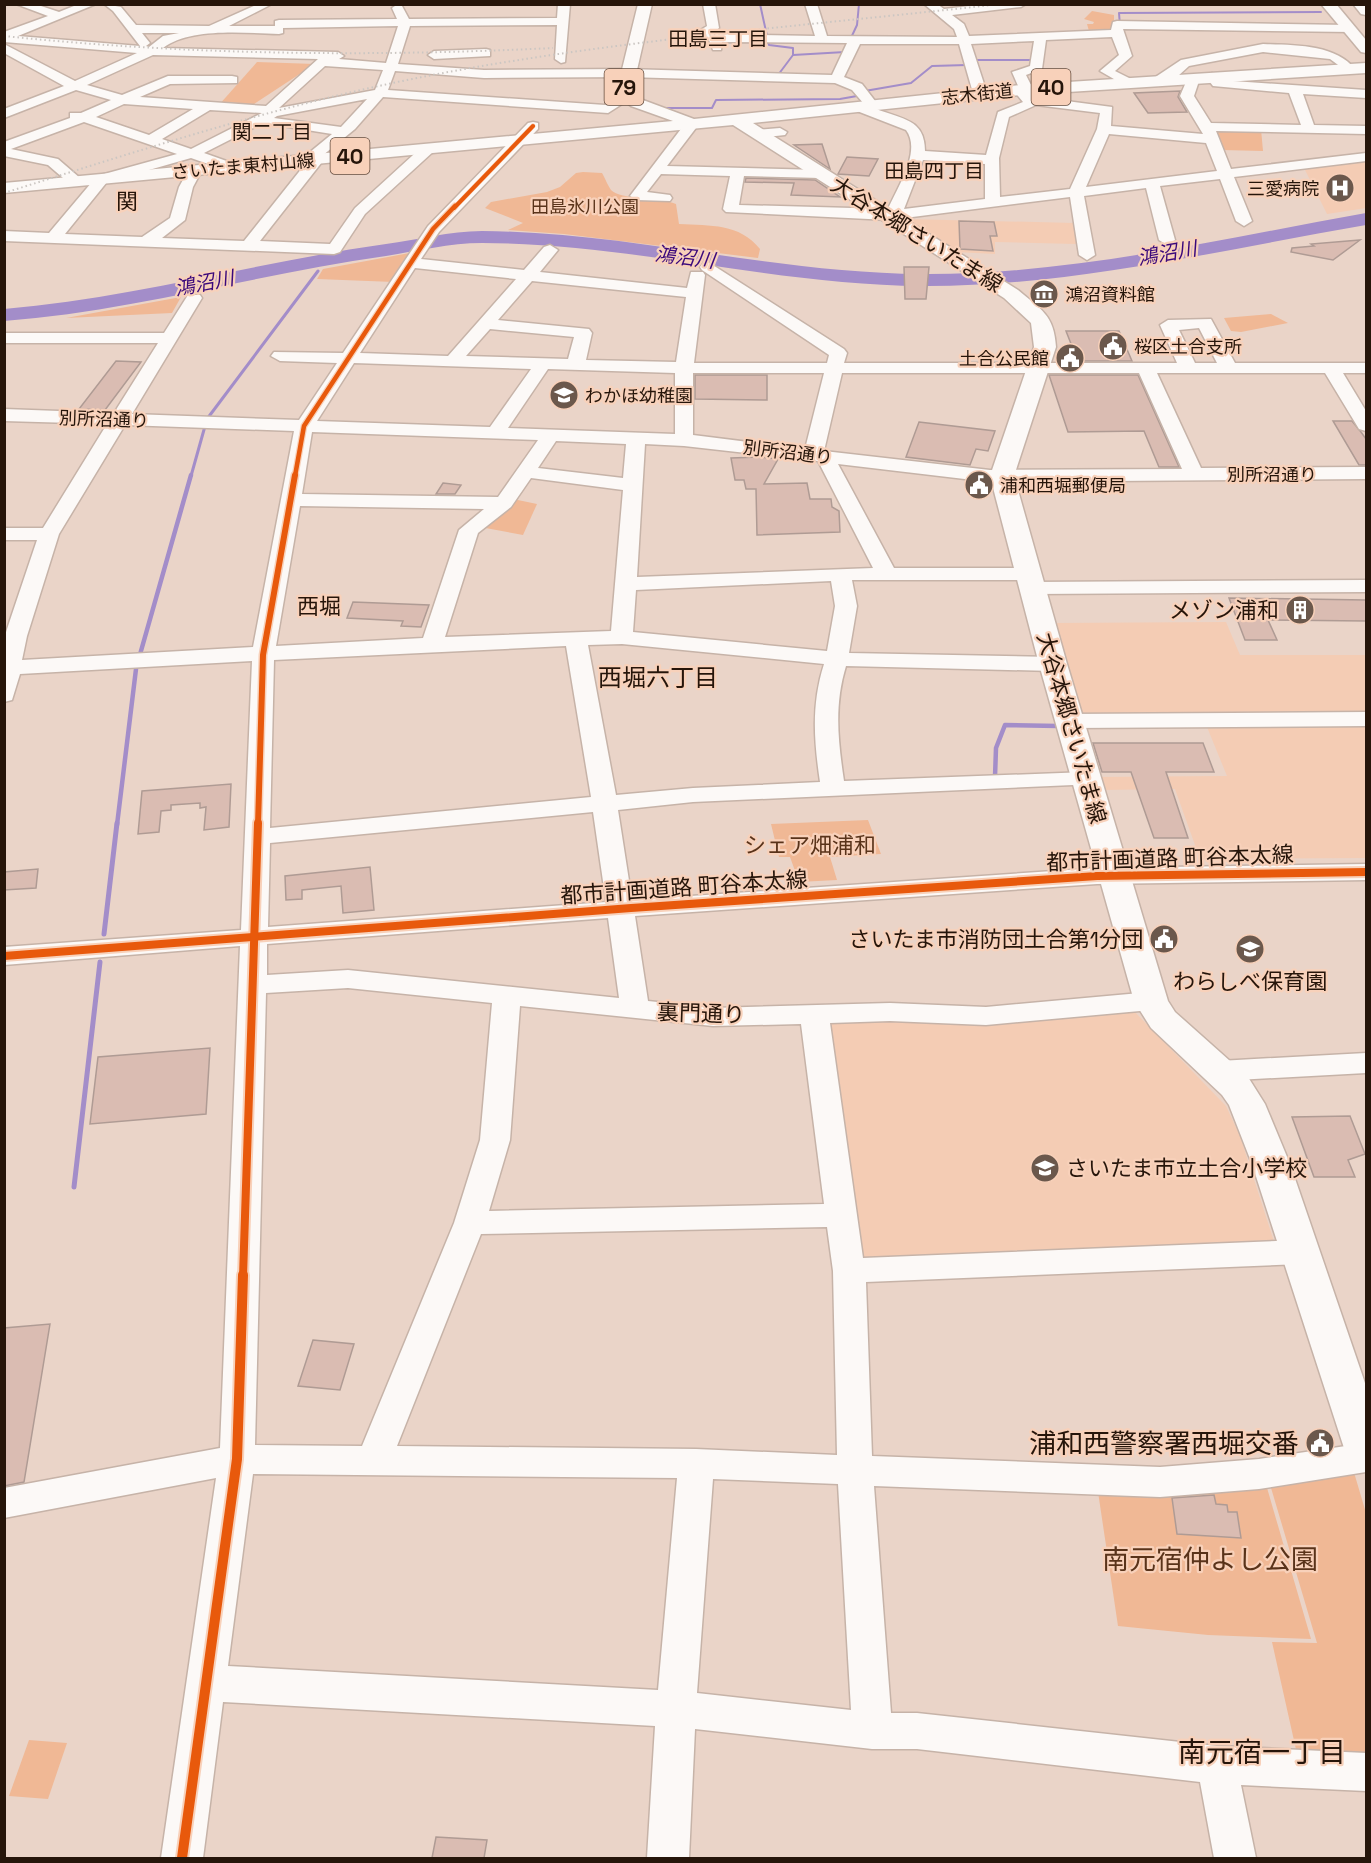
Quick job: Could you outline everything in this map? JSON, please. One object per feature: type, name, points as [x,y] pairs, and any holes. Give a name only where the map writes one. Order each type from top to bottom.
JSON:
[{"type":"main road","name":"79","points":[[645,4],[623,90],[626,97],[694,124]]},
{"type":"main road","points":[[1328,4],[1366,49]]},
{"type":"main road","points":[[1337,4],[1366,37]]},
{"type":"main road","points":[[1351,4],[1366,21]]},
{"type":"main road","points":[[1360,4],[1366,11]]},
{"type":"main road","name":"志木街道","points":[[694,124],[980,93],[1026,93],[1126,82],[1366,68]]},
{"type":"main road","name":"大谷本郷さいたま線","points":[[736,120],[889,214],[987,278],[1032,310],[1044,327],[1044,347],[1039,370],[1002,476],[1053,664],[1072,721],[1151,1001],[1163,1020],[1219,1071],[1247,1104],[1301,1252],[1366,1448]]},
{"type":"main road","name":"さいたま東村山線","points":[[4,188],[102,179],[193,162],[230,167],[694,124]]},
{"type":"street","points":[[21,4],[61,16]]},
{"type":"street","points":[[7,35],[91,4]]},
{"type":"street","points":[[109,4],[117,9],[166,71]]},
{"type":"street","points":[[247,247],[313,160],[380,93],[405,23],[397,4]]},
{"type":"street","points":[[561,59],[564,4]]},
{"type":"street","points":[[709,4],[713,28],[705,31],[715,38],[729,66]]},
{"type":"street","points":[[811,4],[822,39]]},
{"type":"street","points":[[929,4],[960,27],[980,93]]},
{"type":"street","points":[[4,114],[75,86],[166,39],[210,30],[267,5],[279,27]]},
{"type":"street","points":[[481,99],[494,6]]},
{"type":"street","points":[[942,14],[998,7],[1022,14],[1042,35]]},
{"type":"street","points":[[1272,12],[1275,27]]},
{"type":"street","points":[[193,29],[213,16]]},
{"type":"street","points":[[1126,82],[1107,71],[1126,56],[1117,33],[1118,26],[1204,20],[1240,26],[1348,29]]},
{"type":"street","points":[[133,29],[210,30],[405,23],[564,21]]},
{"type":"street","points":[[32,26],[243,68]]},
{"type":"street","points":[[1240,26],[1295,73]]},
{"type":"street","points":[[150,140],[208,106],[279,27]]},
{"type":"street","points":[[715,38],[964,39],[1117,33]]},
{"type":"street","points":[[7,35],[147,48]]},
{"type":"street","points":[[993,202],[990,160],[1003,115],[1016,107],[1029,105],[1018,72],[1036,69],[1042,35]]},
{"type":"street","points":[[837,79],[855,40]]},
{"type":"street","points":[[4,48],[75,86],[124,100],[208,106],[267,114],[344,131]]},
{"type":"street","points":[[1157,80],[1173,73],[1185,63],[1263,48],[1290,49],[1334,56],[1349,69]]},
{"type":"street","points":[[4,147],[83,118],[124,100],[166,71],[243,68],[326,59],[391,61],[486,53]]},
{"type":"street","points":[[145,242],[177,220],[193,162],[267,114],[326,59]]},
{"type":"street","points":[[391,61],[453,72],[484,74],[627,72],[729,66],[837,79],[857,87],[867,107],[911,128],[918,136],[918,155],[889,214]]},
{"type":"street","points":[[445,96],[453,72]]},
{"type":"street","points":[[1212,77],[1218,83],[1366,94]]},
{"type":"street","points":[[1194,78],[1187,96],[1209,133],[1228,174],[1244,221]]},
{"type":"street","points":[[1294,90],[1309,129]]},
{"type":"street","points":[[267,114],[380,93],[608,109],[619,99],[626,97]]},
{"type":"street","points":[[1026,93],[1107,110],[1104,129],[1076,192],[1087,255]]},
{"type":"street","points":[[4,104],[83,118],[150,140],[193,162]]},
{"type":"street","points":[[665,198],[637,196],[694,124]]},
{"type":"street","points":[[182,1858],[237,1460],[263,655],[304,426],[446,213],[533,126]]},
{"type":"street","points":[[1104,129],[1209,133],[1309,129],[1366,130]]},
{"type":"street","points":[[757,134],[780,132]]},
{"type":"street","points":[[4,236],[334,249],[360,211],[429,148]]},
{"type":"street","points":[[4,152],[53,162],[75,181]]},
{"type":"street","points":[[918,155],[990,160]]},
{"type":"street","points":[[738,172],[731,209],[889,214],[1366,157]]},
{"type":"street","points":[[656,170],[821,174]]},
{"type":"street","points":[[53,238],[102,179]]},
{"type":"street","points":[[1152,183],[1167,240]]},
{"type":"street","points":[[420,249],[529,275],[693,293]]},
{"type":"street","points":[[453,362],[550,250]]},
{"type":"street","points":[[684,440],[684,368],[693,293],[704,266],[838,353],[819,456],[886,573]]},
{"type":"street","points":[[4,695],[16,636],[49,534],[194,298]]},
{"type":"street","points":[[1189,369],[1168,325],[1205,323],[1229,368]]},
{"type":"street","points":[[486,324],[583,333],[576,365]]},
{"type":"street","points":[[4,338],[171,338]]},
{"type":"street","points":[[336,375],[268,372],[280,356],[298,339],[358,342]]},
{"type":"street","points":[[280,356],[684,368],[1039,370],[1366,368]]},
{"type":"street","points":[[495,433],[543,364]]},
{"type":"street","points":[[1331,368],[1366,425]]},
{"type":"street","points":[[1146,369],[1194,474]]},
{"type":"street","name":"別所沼通り","points":[[4,416],[684,440],[1002,476],[1366,473]]},
{"type":"street","points":[[432,644],[469,531],[504,503],[550,436]]},
{"type":"street","points":[[622,637],[636,438]]},
{"type":"street","points":[[526,472],[633,485]]},
{"type":"street","points":[[292,500],[504,503]]},
{"type":"street","points":[[4,534],[49,534]]},
{"type":"street","points":[[624,584],[886,573],[1031,581],[1366,586]]},
{"type":"street","points":[[833,785],[825,733],[828,688],[837,659],[846,606],[840,574]]},
{"type":"street","points":[[8,667],[263,655],[432,644],[622,637],[837,659],[1053,664]]},
{"type":"street","points":[[576,640],[594,730],[618,909],[635,1010]]},
{"type":"street","points":[[1072,721],[1366,719]]},
{"type":"street","points":[[256,837],[603,800],[833,785],[1087,779]]},
{"type":"street","name":"都市計画道路 町谷本太線","points":[[4,956],[618,909],[1114,875],[1366,872]]},
{"type":"street","name":"裏門通り","points":[[252,985],[348,979],[713,1017],[814,1013],[986,1016],[1151,1001]]},
{"type":"street","points":[[374,1460],[470,1223],[495,1140],[507,996]]},
{"type":"street","points":[[814,1013],[849,1271],[855,1470],[872,1731]]},
{"type":"street","points":[[1219,1071],[1366,1063]]},
{"type":"street","points":[[470,1223],[841,1215]]},
{"type":"street","points":[[849,1271],[1301,1252]]},
{"type":"street","points":[[4,1503],[237,1460],[696,1464],[1160,1482],[1259,1474],[1366,1458]]},
{"type":"street","points":[[669,1858],[676,1708],[696,1464]]},
{"type":"street","points":[[206,1683],[676,1708],[872,1731],[917,1731],[1216,1766],[1366,1772]]},
{"type":"street","points":[[1216,1766],[1235,1858]]},
{"type":"shaded area","name":"三愛病院","points":[[1366,160],[1366,208],[1327,214],[1304,168]]},
{"type":"shaded area","points":[[905,219],[1075,223],[1076,244],[995,242],[995,254],[957,252]]},
{"type":"shaded area","points":[[1226,622],[1240,655],[1366,655],[1366,715],[1077,716],[1050,623]]},
{"type":"shaded area","points":[[1207,727],[1366,727],[1366,858],[1200,859],[1175,789],[1101,790],[1096,777],[1227,776]]},
{"type":"shaded area","name":"さいたま市立土合小学校","points":[[1131,1008],[1226,1106],[1240,1136],[1276,1248],[854,1266],[819,1021],[986,1021]]},
{"type":"green space","points":[[1092,11],[1114,15],[1114,32],[1089,31],[1087,24],[1094,22],[1084,19]]},
{"type":"green space","points":[[257,62],[315,64],[248,108],[218,106]]},
{"type":"green space","points":[[1215,128],[1261,129],[1263,151],[1222,150]]},
{"type":"green space","name":"田島氷川公園","points":[[576,173],[602,173],[611,190],[616,193],[676,204],[679,224],[713,226],[743,234],[760,249],[758,258],[564,234],[508,230],[523,223],[485,208],[491,202],[547,192],[560,187]]},
{"type":"green space","points":[[415,252],[394,282],[317,279],[323,269]]},
{"type":"green space","points":[[181,297],[172,313],[66,318]]},
{"type":"green space","points":[[1271,314],[1288,323],[1241,332],[1231,331],[1224,318]]},
{"type":"green space","points":[[513,499],[537,504],[523,535],[480,527]]},
{"type":"green space","name":"シェア畑浦和","points":[[868,820],[881,854],[830,857],[837,880],[799,882],[790,857],[779,857],[771,824]]},
{"type":"green space","points":[[1353,1469],[1366,1513],[1366,1757],[1297,1754],[1272,1642],[1317,1643],[1269,1481]]},
{"type":"green space","name":"南元宿仲よし公園","points":[[1265,1481],[1311,1639],[1208,1635],[1118,1626],[1097,1485]]},
{"type":"green space","points":[[29,1740],[67,1743],[48,1799],[9,1796]]},
{"type":"building","points":[[1180,91],[1178,97],[1187,112],[1148,113],[1134,93]]},
{"type":"building","points":[[822,144],[830,169],[794,145]]},
{"type":"building","points":[[847,157],[878,159],[869,176],[838,174]]},
{"type":"building","points":[[746,178],[815,180],[840,197],[791,195],[794,183],[745,182]]},
{"type":"building","points":[[959,221],[994,222],[997,236],[990,236],[993,251],[960,249]]},
{"type":"building","points":[[1360,240],[1333,260],[1291,252],[1292,248],[1314,246],[1311,244]]},
{"type":"building","points":[[904,267],[929,267],[926,299],[905,299]]},
{"type":"building","name":"桜区土合支所","points":[[1066,331],[1119,331],[1132,361],[1063,361],[1061,354],[1075,354]]},
{"type":"building","points":[[116,361],[141,362],[105,410],[79,409]]},
{"type":"building","points":[[695,375],[767,375],[767,400],[695,399]]},
{"type":"building","points":[[1049,375],[1138,375],[1179,467],[1159,467],[1144,431],[1068,432]]},
{"type":"building","points":[[1333,421],[1352,421],[1361,432],[1366,439],[1366,465],[1359,465]]},
{"type":"building","points":[[919,422],[995,431],[988,451],[976,449],[970,465],[906,457]]},
{"type":"building","points":[[731,458],[778,459],[764,484],[807,483],[810,499],[831,499],[832,507],[839,511],[840,532],[757,535],[756,489],[746,489],[744,480],[735,480]]},
{"type":"building","points":[[443,483],[461,485],[455,494],[436,494]]},
{"type":"building","name":"メゾン浦和","points":[[1229,598],[1366,600],[1366,621],[1268,620],[1277,640],[1245,640]]},
{"type":"building","points":[[353,602],[429,605],[421,627],[401,626],[403,621],[347,618]]},
{"type":"building","points":[[1093,743],[1203,743],[1214,772],[1166,772],[1188,838],[1154,838],[1131,772],[1102,772]]},
{"type":"building","points":[[231,784],[229,827],[204,830],[206,807],[200,808],[200,803],[171,805],[171,810],[161,811],[159,832],[138,834],[142,791]]},
{"type":"building","points":[[370,867],[374,910],[343,913],[341,886],[302,890],[302,899],[286,900],[285,876]]},
{"type":"building","points":[[38,869],[36,888],[4,890],[4,872]]},
{"type":"building","points":[[210,1048],[206,1114],[90,1124],[98,1057]]},
{"type":"building","points":[[1350,1116],[1365,1154],[1348,1160],[1355,1177],[1314,1177],[1292,1117]]},
{"type":"building","points":[[50,1324],[24,1482],[4,1486],[4,1328]]},
{"type":"building","points":[[313,1340],[354,1344],[340,1390],[298,1386]]},
{"type":"building","points":[[1214,1495],[1216,1504],[1227,1505],[1228,1512],[1237,1512],[1241,1538],[1177,1534],[1172,1498]]},
{"type":"building","points":[[436,1837],[487,1840],[484,1858],[432,1858]]},
{"type":"waterway","points":[[760,4],[769,45],[793,48],[793,55]]},
{"type":"waterway","points":[[850,40],[857,25],[859,4]]},
{"type":"waterway","points":[[1120,26],[1119,13],[1321,12]]},
{"type":"waterway","points":[[1052,33],[1078,32]]},
{"type":"waterway","points":[[793,55],[845,52]]},
{"type":"waterway","points":[[778,75],[793,55]]},
{"type":"waterway","points":[[973,60],[1033,60],[1034,56]]},
{"type":"waterway","points":[[661,108],[712,108],[716,100],[840,99],[857,96],[859,92],[911,83],[932,66],[967,65]]},
{"type":"waterway","name":"鴻沼川","points":[[4,315],[65,310],[344,256],[478,237],[541,240],[850,276],[922,280],[1049,274],[1366,219]]},
{"type":"waterway","name":"鴻沼川","points":[[312,266],[315,262]]},
{"type":"waterway","points":[[191,476],[207,419],[318,271]]},
{"type":"waterway","points":[[139,658],[191,475]]},
{"type":"waterway","points":[[117,825],[136,669]]},
{"type":"waterway","points":[[992,777],[995,777],[996,748],[1005,725],[1058,726]]},
{"type":"waterway","points":[[104,934],[117,823]]},
{"type":"waterway","points":[[74,1187],[100,962]]},
{"type":"railway","points":[[4,193],[260,115],[417,78],[635,44],[1000,4]]},
{"type":"railway","points":[[4,36],[210,51],[415,53],[553,48]]},
{"type":"cycle path","points":[[182,1858],[237,1459],[263,655],[304,426],[433,229],[533,126]]},
{"type":"cycle path","points":[[4,956],[631,908],[1097,876],[1366,872]]},
{"type":"place","name":"三愛病院","points":[[1340,188]]},
{"type":"place","name":"鴻沼資料館","points":[[1044,294]]},
{"type":"place","name":"桜区土合支所","points":[[1113,346]]},
{"type":"place","name":"土合公民館","points":[[1070,358]]},
{"type":"place","name":"わかほ幼稚園","points":[[564,395]]},
{"type":"place","name":"浦和西堀郵便局","points":[[979,485]]},
{"type":"place","name":"メゾン浦和","points":[[1300,610]]},
{"type":"place","name":"さいたま市消防団土合第1分団","points":[[1164,939]]},
{"type":"place","name":"わらしべ保育園","points":[[1250,949]]},
{"type":"place","name":"さいたま市立土合小学校","points":[[1045,1168]]},
{"type":"place","name":"浦和西警察署西堀交番","points":[[1320,1443]]},
{"type":"district","name":"田島三丁目","points":[[718,39]]},
{"type":"district","name":"関二丁目","points":[[272,132]]},
{"type":"district","name":"田島四丁目","points":[[934,171]]},
{"type":"district","name":"関","points":[[127,201]]},
{"type":"district","name":"西堀","points":[[319,606]]},
{"type":"district","name":"西堀六丁目","points":[[658,677]]},
{"type":"district","name":"南元宿一丁目","points":[[1262,1752]]}]
